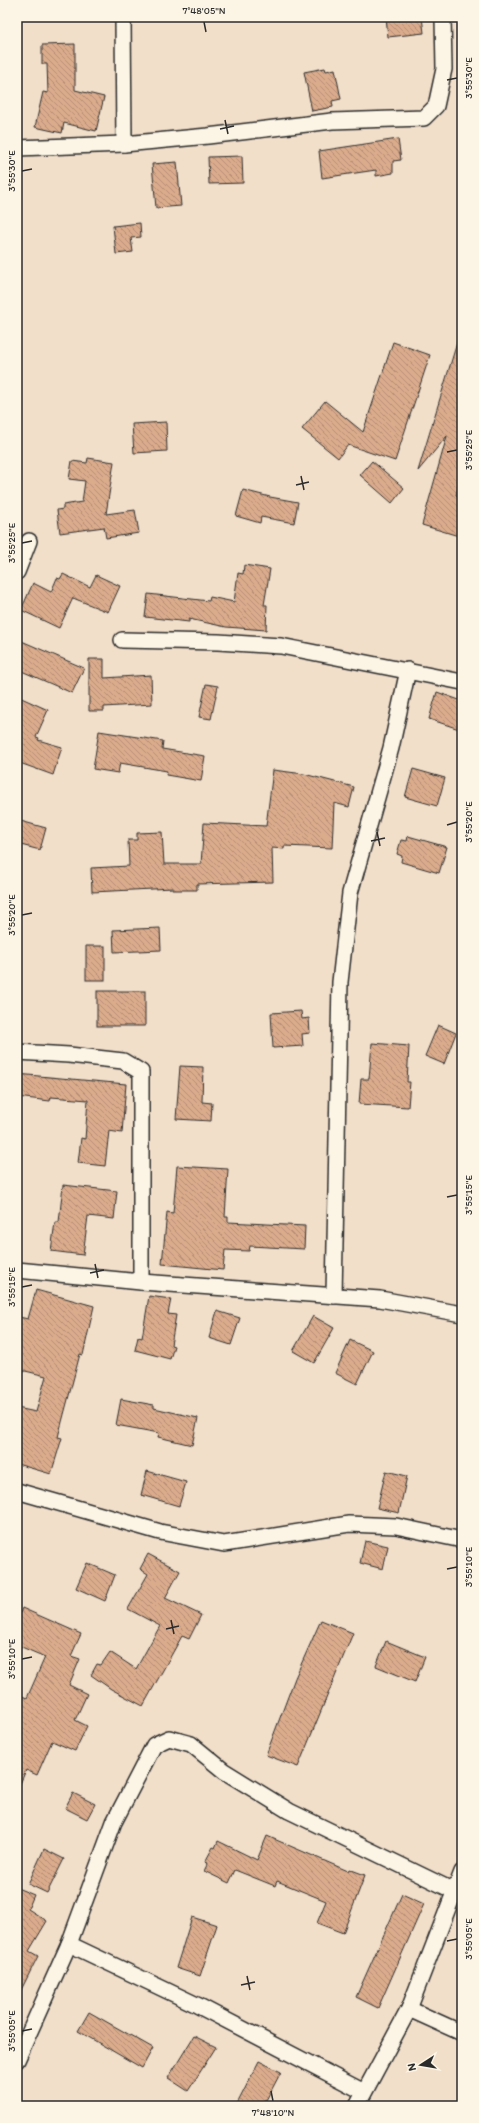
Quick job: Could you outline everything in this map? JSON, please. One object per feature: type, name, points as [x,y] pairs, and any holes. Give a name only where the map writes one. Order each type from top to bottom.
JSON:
[{"type":"street","points":[[123,17],[124,144]]},
{"type":"street","points":[[17,148],[124,144],[208,136],[332,121],[424,118],[436,106],[444,68],[443,17]]},
{"type":"street","points":[[17,572],[29,541]]},
{"type":"street","points":[[122,640],[218,642],[281,646],[408,670],[462,682]]},
{"type":"street","points":[[334,1296],[340,975],[350,893],[391,748],[408,670]]},
{"type":"street","points":[[17,1052],[69,1055],[123,1061],[141,1072],[141,1282]]},
{"type":"street","points":[[17,1270],[141,1282],[380,1299],[462,1314]]},
{"type":"street","points":[[17,1491],[160,1532],[224,1544],[349,1524],[396,1526],[462,1540]]},
{"type":"street","points":[[17,2060],[69,1944],[114,1822],[154,1745],[169,1738],[191,1744],[224,1771],[289,1811],[456,1892]]},
{"type":"street","points":[[357,2106],[409,2009],[456,1892],[462,1872]]},
{"type":"street","points":[[69,1944],[197,2005],[364,2092]]},
{"type":"street","points":[[409,2009],[462,2033]]},
{"type":"building","points":[[386,17],[422,17],[424,33],[388,37]]},
{"type":"building","points":[[75,44],[75,90],[104,97],[96,131],[64,123],[62,133],[35,127],[43,92],[48,93],[47,64],[42,64],[42,45]]},
{"type":"building","points":[[325,68],[326,71],[335,69],[341,99],[332,101],[333,107],[312,111],[304,72]]},
{"type":"building","points":[[398,139],[401,160],[393,161],[393,173],[376,176],[376,170],[322,178],[319,151]]},
{"type":"building","points":[[242,156],[243,183],[209,184],[208,157]]},
{"type":"building","points":[[177,162],[181,206],[156,208],[152,164]]},
{"type":"building","points":[[140,223],[141,237],[131,238],[133,252],[116,254],[113,226]]},
{"type":"building","points":[[459,336],[462,336],[462,473],[456,495],[462,497],[462,537],[422,525],[447,436],[418,471]]},
{"type":"building","points":[[393,342],[430,355],[395,461],[348,445],[338,458],[302,429],[325,401],[363,432]]},
{"type":"building","points":[[166,422],[167,451],[134,453],[132,424]]},
{"type":"building","points":[[88,458],[114,462],[106,514],[135,510],[139,533],[106,538],[104,527],[60,533],[57,510],[63,509],[63,505],[82,502],[85,481],[69,479],[72,461],[87,463]]},
{"type":"building","points":[[372,461],[404,488],[392,503],[360,475]]},
{"type":"building","points":[[243,490],[298,502],[294,523],[261,517],[260,523],[236,516]]},
{"type":"building","points":[[244,565],[270,569],[264,605],[267,605],[266,630],[226,627],[189,619],[189,622],[145,617],[148,594],[209,601],[210,597],[234,602],[238,573],[243,574]]},
{"type":"building","points":[[63,574],[90,587],[96,575],[120,586],[108,612],[73,598],[59,628],[21,610],[33,583],[51,592],[57,578],[60,579]]},
{"type":"building","points":[[17,639],[84,668],[72,693],[17,669]]},
{"type":"building","points":[[89,659],[104,659],[104,678],[151,675],[152,704],[104,707],[104,711],[89,711]]},
{"type":"building","points":[[206,684],[218,686],[211,719],[199,717]]},
{"type":"building","points":[[437,692],[462,701],[462,730],[429,719]]},
{"type":"building","points":[[17,696],[48,710],[36,737],[39,738],[38,740],[62,747],[53,775],[17,762]]},
{"type":"building","points":[[99,731],[163,741],[162,749],[205,756],[201,781],[166,775],[167,771],[120,763],[118,773],[93,769]]},
{"type":"building","points":[[413,769],[445,778],[437,806],[405,797]]},
{"type":"building","points":[[273,770],[304,774],[354,787],[349,807],[334,803],[332,848],[284,846],[284,849],[272,848],[273,882],[197,884],[197,890],[173,890],[173,888],[92,892],[91,868],[129,866],[128,840],[137,840],[137,833],[162,832],[164,864],[201,864],[204,823],[266,826]]},
{"type":"building","points":[[17,820],[46,828],[40,850],[17,844]]},
{"type":"building","points":[[408,836],[447,847],[439,873],[401,862],[402,856],[397,854],[401,840],[407,841]]},
{"type":"building","points":[[160,928],[161,950],[114,952],[113,930]]},
{"type":"building","points":[[86,946],[105,946],[105,980],[86,980]]},
{"type":"building","points":[[97,991],[145,991],[145,1026],[97,1026]]},
{"type":"building","points":[[301,1011],[302,1019],[309,1018],[310,1033],[302,1034],[303,1046],[273,1048],[271,1013]]},
{"type":"building","points":[[438,1025],[456,1033],[444,1064],[425,1056]]},
{"type":"building","points":[[372,1043],[409,1046],[407,1082],[410,1082],[408,1107],[359,1104],[361,1079],[369,1079]]},
{"type":"building","points":[[180,1066],[203,1067],[202,1102],[212,1103],[211,1121],[176,1119]]},
{"type":"building","points":[[17,1074],[126,1084],[122,1133],[109,1131],[105,1166],[78,1163],[81,1138],[85,1139],[88,1100],[51,1097],[50,1101],[17,1097]]},
{"type":"building","points":[[177,1166],[228,1169],[225,1217],[228,1217],[228,1222],[305,1226],[304,1249],[250,1246],[249,1251],[225,1250],[223,1270],[162,1264],[167,1212],[173,1213]]},
{"type":"building","points":[[63,1185],[117,1191],[114,1219],[88,1216],[83,1255],[51,1251],[55,1222],[59,1222]]},
{"type":"building","points":[[36,1290],[94,1306],[83,1355],[80,1354],[58,1437],[62,1438],[51,1474],[17,1464],[17,1408],[36,1412],[46,1376],[17,1369],[17,1327],[19,1317],[28,1319]]},
{"type":"building","points":[[149,1296],[171,1299],[168,1314],[176,1315],[171,1345],[174,1346],[170,1359],[135,1350],[138,1337],[142,1338]]},
{"type":"building","points":[[217,1311],[240,1318],[231,1345],[209,1338]]},
{"type":"building","points":[[313,1316],[334,1328],[314,1363],[293,1351]]},
{"type":"building","points":[[350,1340],[373,1351],[357,1384],[335,1373]]},
{"type":"building","points":[[121,1399],[154,1405],[154,1408],[198,1418],[192,1445],[158,1437],[159,1433],[116,1425]]},
{"type":"building","points":[[147,1471],[186,1482],[179,1506],[141,1495]]},
{"type":"building","points":[[386,1471],[407,1476],[399,1513],[377,1508]]},
{"type":"building","points":[[365,1541],[388,1546],[383,1569],[360,1563]]},
{"type":"building","points":[[148,1554],[180,1571],[165,1598],[201,1615],[189,1639],[182,1636],[143,1706],[111,1689],[91,1675],[97,1664],[101,1665],[110,1652],[136,1669],[160,1626],[128,1609],[148,1574],[140,1569]]},
{"type":"building","points":[[87,1563],[115,1575],[105,1601],[76,1588]]},
{"type":"building","points":[[22,1608],[81,1634],[71,1656],[80,1659],[69,1685],[87,1694],[75,1720],[87,1726],[75,1751],[52,1741],[37,1775],[26,1770],[17,1791],[17,1694],[27,1698],[45,1657],[17,1645],[17,1621]]},
{"type":"building","points":[[321,1620],[353,1633],[298,1767],[266,1755],[295,1678]]},
{"type":"building","points":[[386,1641],[425,1657],[415,1682],[376,1666]]},
{"type":"building","points":[[73,1793],[95,1804],[87,1819],[65,1808]]},
{"type":"building","points":[[267,1836],[348,1871],[349,1869],[365,1875],[343,1933],[317,1923],[326,1901],[277,1881],[275,1886],[235,1870],[229,1883],[204,1871],[208,1863],[205,1862],[218,1841],[257,1860]]},
{"type":"building","points":[[44,1849],[64,1859],[47,1893],[28,1884]]},
{"type":"building","points":[[17,1888],[34,1895],[28,1909],[47,1921],[29,1951],[38,1956],[17,1998]]},
{"type":"building","points":[[402,1894],[424,1904],[378,2008],[356,1997]]},
{"type":"building","points":[[192,1917],[217,1925],[200,1976],[176,1968]]},
{"type":"building","points":[[89,2012],[153,2048],[142,2068],[78,2031]]},
{"type":"building","points":[[194,2036],[216,2047],[188,2091],[168,2078]]},
{"type":"building","points":[[259,2061],[281,2072],[263,2106],[236,2106]]}]
